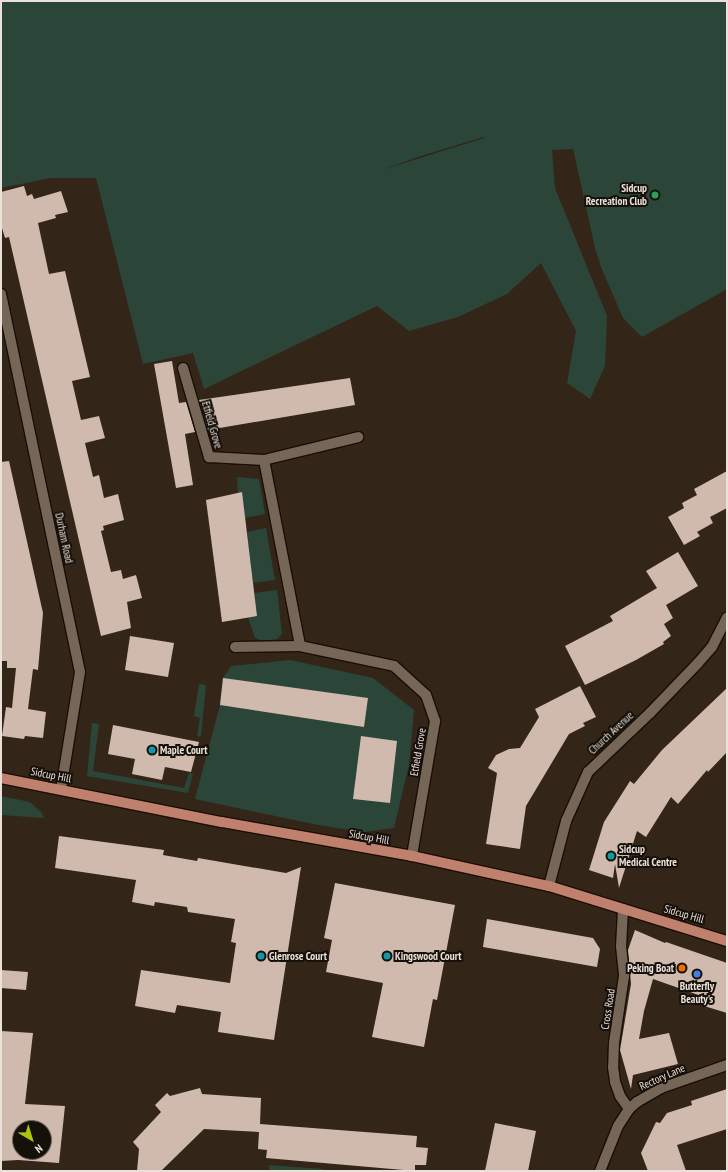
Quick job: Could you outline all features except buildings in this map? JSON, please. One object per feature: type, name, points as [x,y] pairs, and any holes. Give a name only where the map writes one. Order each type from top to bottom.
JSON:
[{"type":"main road","name":"Sidcup Hill","points":[[1,778],[222,822],[412,856],[549,886],[727,940]]},
{"type":"street","name":"Durham Road","points":[[1,294],[80,672],[60,789]]},
{"type":"street","name":"Etfield Grove","points":[[183,368],[209,457],[264,460],[358,438]]},
{"type":"street","points":[[264,460],[300,646]]},
{"type":"street","name":"Church Avenue","points":[[549,886],[566,821],[588,772],[650,713],[698,663],[712,647],[723,629],[727,618]]},
{"type":"street","name":"Etfield Grove","points":[[235,646],[300,646],[394,666],[426,695],[435,721],[412,856]]},
{"type":"street","name":"Cross Road","points":[[623,909],[621,946],[624,976],[614,1043],[613,1067],[615,1082],[620,1096],[629,1109]]},
{"type":"street","name":"Rectory Lane","points":[[600,1171],[609,1144],[629,1109],[637,1102],[661,1088],[727,1065]]},
{"type":"green space","points":[[1,1],[727,1],[727,289],[642,337],[623,318],[601,267],[595,248],[573,149],[552,150],[555,188],[607,316],[605,366],[590,399],[567,383],[576,331],[541,263],[507,294],[458,317],[409,331],[377,306],[204,389],[193,353],[143,364],[96,178],[51,178],[1,188]],"holes":[[[483,137],[484,138],[382,170],[418,157]]]},
{"type":"green space","points":[[237,477],[259,479],[265,514],[245,518],[238,493]]},
{"type":"green space","points":[[266,528],[275,580],[253,583],[247,532]]},
{"type":"green space","points":[[277,590],[282,634],[277,639],[263,641],[255,638],[248,618],[257,616],[254,593]]},
{"type":"green space","points":[[290,660],[373,678],[414,710],[409,765],[394,828],[364,832],[318,825],[195,799],[220,705],[223,678],[231,666]]},
{"type":"green space","points":[[199,684],[206,685],[201,737],[197,736],[200,718],[194,716]]},
{"type":"green space","points":[[92,723],[99,724],[93,771],[184,788],[189,773],[193,774],[188,793],[87,776]]},
{"type":"green space","points":[[1,796],[30,802],[41,812],[44,818],[1,815]]},
{"type":"green space","points":[[269,1165],[323,1169],[323,1171],[269,1171]]},
{"type":"place","name":"Sidcup Recreation Club","points":[[655,195]]},
{"type":"place","name":"Maple Court","points":[[152,750]]},
{"type":"place","name":"Sidcup Medical Centre","points":[[611,856]]},
{"type":"place","name":"Glenrose Court","points":[[261,956]]},
{"type":"place","name":"Kingswood Court","points":[[387,956]]},
{"type":"place","name":"Peking Boat","points":[[682,968]]},
{"type":"place","name":"Butterfly Beauty's","points":[[697,974]]}]
